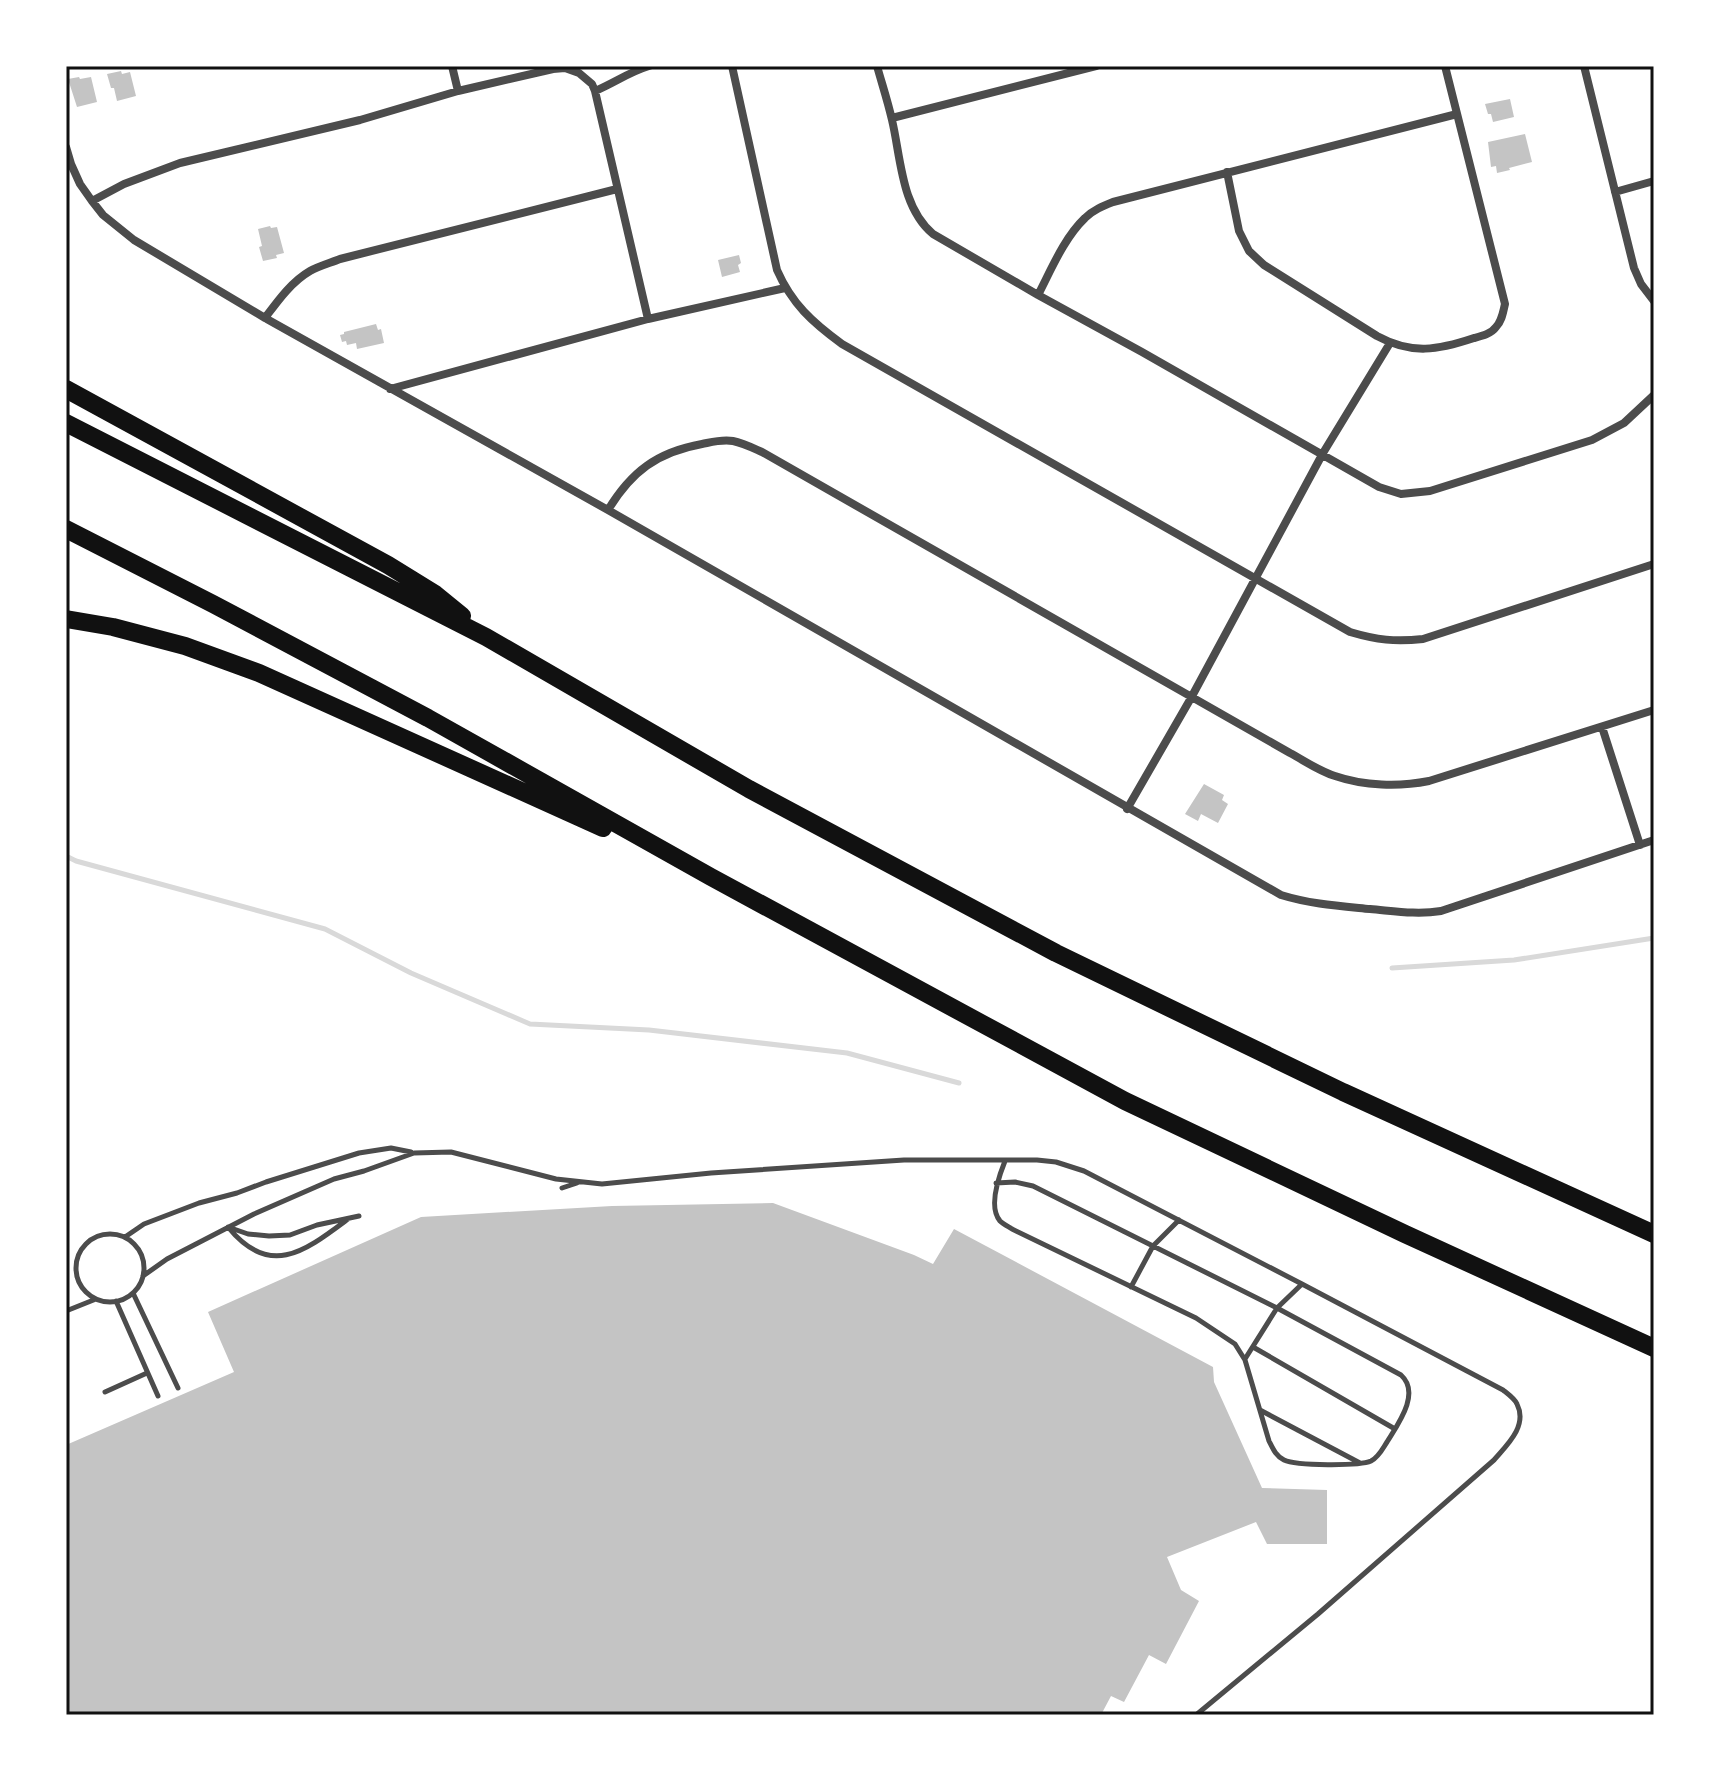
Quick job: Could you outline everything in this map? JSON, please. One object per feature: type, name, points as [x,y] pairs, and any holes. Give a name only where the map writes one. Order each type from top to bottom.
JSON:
[{"type":"highway","points":[[66,389],[388,565],[435,594],[486,637]]},
{"type":"highway","points":[[66,423],[486,637],[749,789],[1056,953],[1343,1092],[1654,1234]]},
{"type":"highway","points":[[66,529],[428,718],[711,877],[1125,1101],[1654,1348]]},
{"type":"highway","points":[[66,619],[113,627],[185,646],[259,673],[711,877]]},
{"type":"street","points":[[452,66],[458,91]]},
{"type":"street","points":[[595,91],[627,73],[649,66]]},
{"type":"street","points":[[732,66],[777,270],[785,288],[803,313],[842,344],[1350,632],[1382,641],[1423,639],[1654,564]]},
{"type":"street","points":[[877,66],[892,118],[908,198],[924,227],[948,245],[1379,487],[1401,494],[1417,494],[1592,440],[1624,423],[1654,395]]},
{"type":"street","points":[[892,118],[1096,66]]},
{"type":"street","points":[[1227,172],[1239,231],[1249,251],[1264,265],[1390,343],[1420,349],[1448,347],[1491,333],[1497,327],[1505,304],[1445,66]]},
{"type":"street","points":[[1584,66],[1634,268],[1654,301]]},
{"type":"street","points":[[92,201],[124,184],[180,163],[360,120],[458,91],[565,68],[585,77],[595,91],[648,319]]},
{"type":"street","points":[[1038,295],[1075,230],[1085,217],[1098,208],[1457,114]]},
{"type":"street","points":[[66,147],[80,184],[92,201],[103,215],[134,240],[389,389],[608,510],[1281,895],[1309,902],[1416,914],[1441,911],[1654,840]]},
{"type":"street","points":[[1615,192],[1654,181]]},
{"type":"street","points":[[265,318],[294,283],[308,272],[340,259],[617,189]]},
{"type":"street","points":[[389,389],[648,319],[785,288]]},
{"type":"street","points":[[1127,809],[1191,698],[1323,453],[1390,343]]},
{"type":"street","points":[[608,510],[630,478],[659,457],[715,441],[745,444],[1191,698],[1337,777],[1384,785],[1429,781],[1654,710]]},
{"type":"street","points":[[1602,727],[1640,845]]},
{"type":"lane","points":[[125,1237],[144,1224],[199,1203],[359,1153],[391,1148],[414,1153],[451,1152],[540,1175],[602,1184],[904,1160],[1037,1160],[1084,1171],[1503,1390],[1517,1402],[1521,1418],[1514,1437],[1494,1460],[1318,1614],[1196,1715]]},
{"type":"lane","points":[[143,1276],[167,1259],[254,1214],[334,1179],[414,1153]]},
{"type":"lane","points":[[996,1183],[1015,1182],[1033,1186],[1277,1308],[1401,1375],[1407,1380],[1409,1400],[1378,1455],[1361,1463],[1295,1463],[1275,1453],[1245,1360],[1235,1344],[1196,1318],[1004,1224],[997,1216],[995,1207],[996,1183],[1005,1161]]},
{"type":"lane","points":[[562,1188],[581,1182]]},
{"type":"lane","points":[[228,1227],[248,1234],[290,1235],[317,1225],[359,1216]]},
{"type":"lane","points":[[228,1227],[235,1237],[263,1256],[283,1256],[320,1240],[348,1219]]},
{"type":"lane","points":[[1131,1287],[1153,1246],[1179,1220]]},
{"type":"lane","points":[[107,1234],[125,1237],[137,1247],[144,1269],[133,1293],[116,1301],[106,1301],[89,1294],[78,1280],[76,1263],[90,1240],[107,1234]]},
{"type":"lane","points":[[66,1269],[76,1263]]},
{"type":"lane","points":[[1245,1360],[1277,1308],[1302,1284]]},
{"type":"lane","points":[[133,1293],[178,1388]]},
{"type":"lane","points":[[66,1311],[96,1299]]},
{"type":"lane","points":[[116,1301],[158,1396]]},
{"type":"lane","points":[[1253,1347],[1395,1429]]},
{"type":"lane","points":[[105,1392],[147,1373]]},
{"type":"lane","points":[[1260,1410],[1361,1463]]},
{"type":"building","points":[[121,71],[122,74],[130,72],[136,96],[117,101],[107,74]]},
{"type":"building","points":[[91,77],[97,102],[77,107],[68,79]]},
{"type":"building","points":[[1510,99],[1514,117],[1493,122],[1485,104]]},
{"type":"building","points":[[1525,134],[1532,162],[1497,173],[1496,166],[1491,167],[1488,142]]},
{"type":"building","points":[[277,227],[284,253],[263,261],[258,229]]},
{"type":"building","points":[[739,255],[740,272],[722,277],[718,260]]},
{"type":"building","points":[[376,324],[378,330],[381,329],[384,343],[357,349],[356,343],[347,345],[346,341],[342,342],[340,335],[344,332]]},
{"type":"building","points":[[1204,784],[1224,795],[1222,800],[1228,804],[1218,823],[1201,814],[1198,821],[1185,814]]},
{"type":"building","points":[[773,1203],[933,1264],[954,1229],[1213,1367],[1214,1382],[1262,1488],[1327,1490],[1327,1544],[1267,1544],[1256,1522],[1167,1557],[1181,1590],[1199,1601],[1166,1664],[1149,1655],[1124,1702],[1111,1696],[1098,1715],[66,1715],[66,1445],[234,1372],[208,1312],[421,1217],[612,1206]]},
{"type":"waterway","points":[[66,856],[325,929],[411,973],[530,1024],[649,1030],[847,1053],[959,1083]]},
{"type":"waterway","points":[[1392,968],[1514,960],[1654,938]]}]
